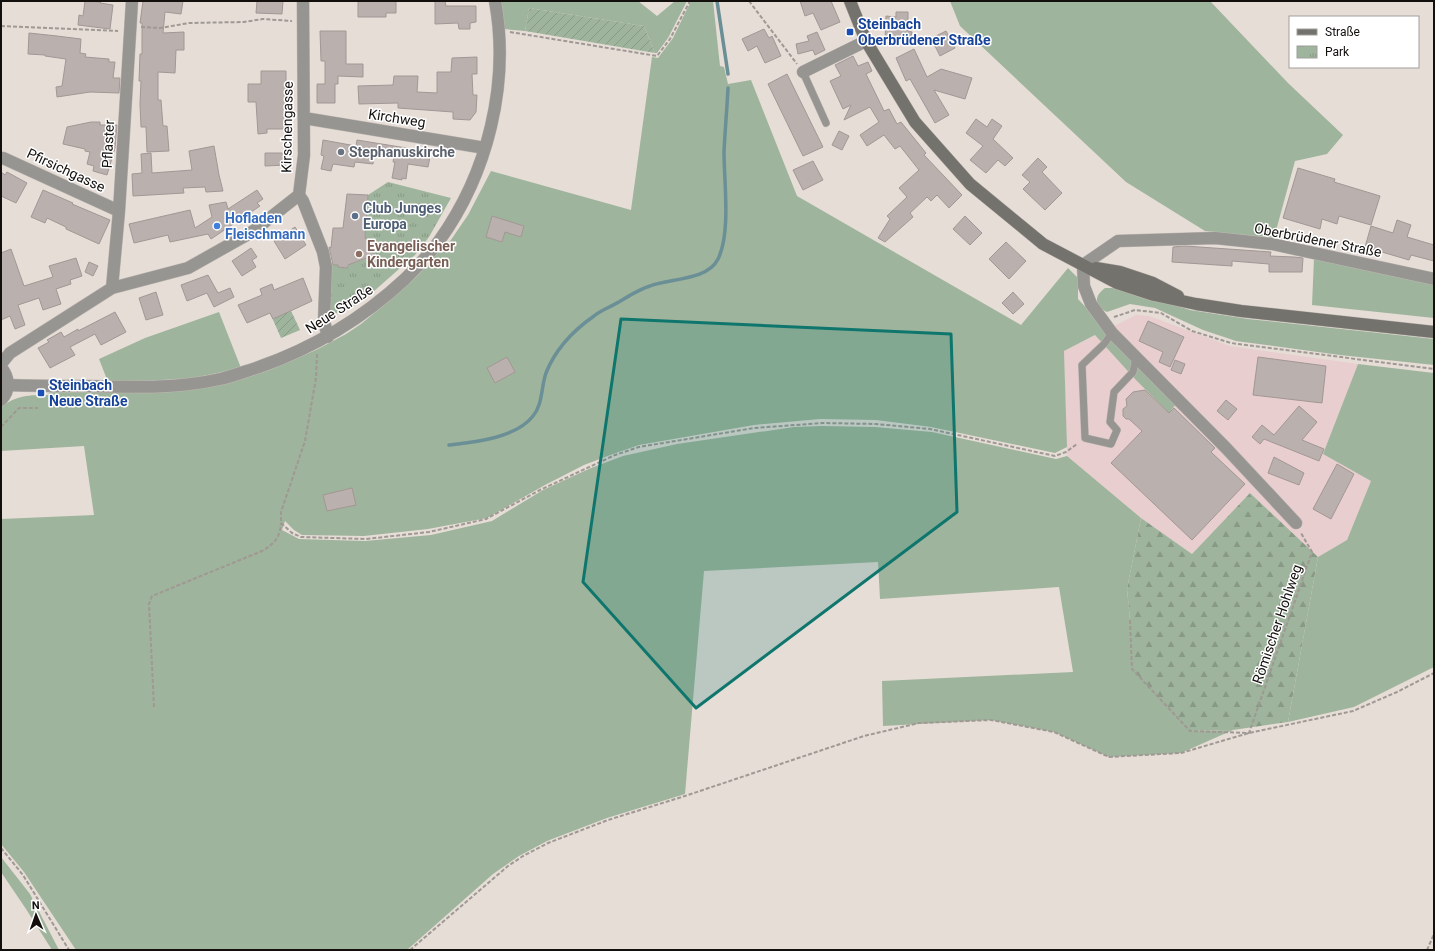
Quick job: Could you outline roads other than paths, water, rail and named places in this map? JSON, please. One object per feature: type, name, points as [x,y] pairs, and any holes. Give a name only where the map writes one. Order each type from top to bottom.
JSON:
[{"type":"street","name":"Pflaster","points":[[112,288],[119,211],[126,28],[132,1]]},
{"type":"street","name":"Kirschengasse","points":[[299,196],[304,155],[303,1]]},
{"type":"street","name":"Neue Straße","points":[[8,385],[130,387],[181,385],[237,375],[288,357],[316,343],[351,322],[388,295],[418,266],[439,241],[465,197],[485,148],[498,90],[500,60],[496,1]]},
{"type":"street","points":[[850,1],[866,41],[915,122],[970,184],[1043,244],[1083,266],[1120,272],[1153,283],[1191,303],[1268,314],[1434,332]]},
{"type":"street","points":[[803,72],[866,41]]},
{"type":"street","name":"Kirchweg","points":[[304,118],[485,148]]},
{"type":"street","name":"Pfirsichgasse","points":[[1,158],[28,168],[119,211]]},
{"type":"street","points":[[1,364],[10,353],[112,288],[188,268],[252,232],[299,196],[303,201],[323,252],[326,267],[324,321],[328,336]]},
{"type":"street","name":"Oberbrüdener Straße","points":[[1083,266],[1118,241],[1215,238],[1272,244],[1382,269],[1434,279]]},
{"type":"street","points":[[1083,266],[1084,286],[1091,304],[1112,333],[1226,448],[1296,523]]},
{"type":"street","points":[[1,368],[6,373],[8,379],[7,392],[1,400]]},
{"type":"lane","points":[[803,72],[826,123]]},
{"type":"lane","points":[[1112,333],[1104,344],[1082,365],[1085,438],[1111,444],[1117,430],[1110,422],[1114,392],[1133,372],[1136,357]]},
{"type":"waterway","points":[[717,1],[728,74]]},
{"type":"waterway","points":[[449,445],[494,438],[506,434],[526,423],[533,416],[539,406],[544,378],[554,356],[572,334],[596,314],[645,288],[658,283],[697,275],[713,266],[718,259],[722,248],[726,222],[724,152],[728,88]]},
{"type":"place","name":"Steinbach Oberbrüdener Straße","points":[[850,32]]},
{"type":"place","name":"Stephanuskirche","points":[[341,152]]},
{"type":"place","name":"Club Junges Europa","points":[[355,216]]},
{"type":"place","name":"Hofladen Fleischmann","points":[[217,226]]},
{"type":"place","name":"Evangelischer Kindergarten","points":[[359,254]]},
{"type":"place","name":"Steinbach Neue Straße","points":[[41,393]]}]
